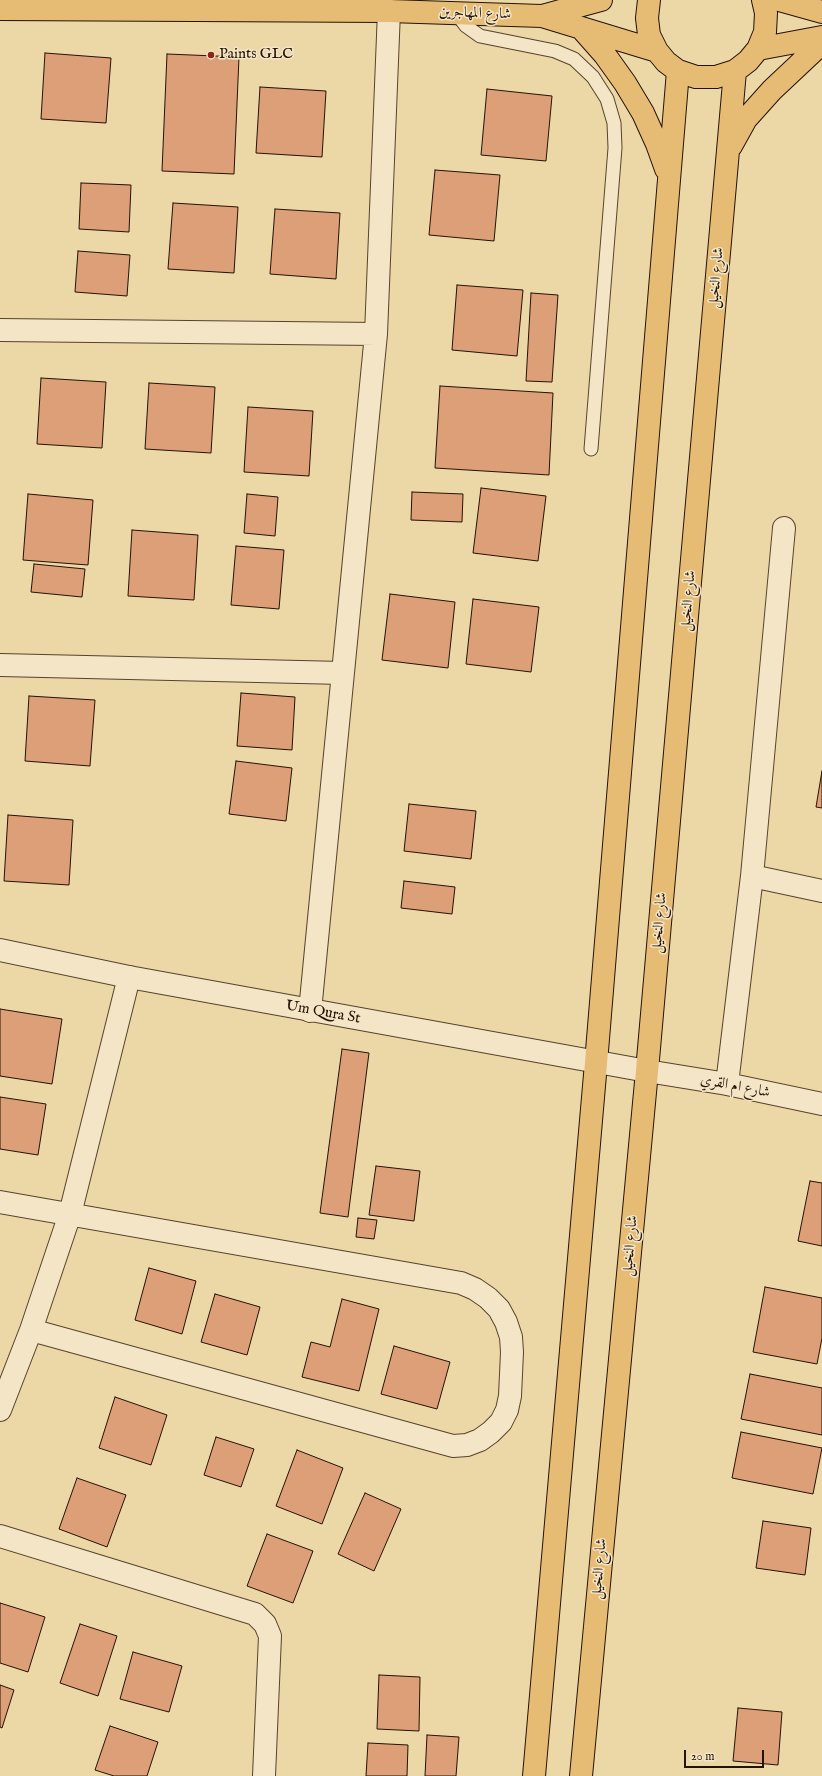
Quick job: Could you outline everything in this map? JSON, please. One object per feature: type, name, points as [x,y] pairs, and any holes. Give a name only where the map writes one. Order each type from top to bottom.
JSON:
[{"type":"main road","points":[[649,0],[647,18],[649,35],[657,51],[666,62],[678,71],[696,77],[716,77],[735,71],[748,61],[758,49],[765,32],[766,13],[763,0]]},
{"type":"main road","points":[[779,0],[822,12]]},
{"type":"main road","points":[[817,0],[822,6]]},
{"type":"main road","name":"شارع المهاجرين","points":[[542,16],[590,2]]},
{"type":"main road","name":"شارع المهاجرين","points":[[0,9],[388,11],[542,16],[657,51]]},
{"type":"main road","points":[[582,29],[605,55],[629,89],[657,144],[669,176]]},
{"type":"main road","points":[[758,49],[822,37]]},
{"type":"main road","points":[[728,150],[746,119],[772,90],[822,43]]},
{"type":"main road","points":[[534,1776],[596,1063],[678,71]]},
{"type":"main road","name":"شارع النخيل","points":[[581,1776],[647,1071],[735,71]]},
{"type":"street","points":[[310,1011],[376,334],[388,11]]},
{"type":"street","points":[[0,330],[376,334]]},
{"type":"street","points":[[727,1084],[752,876],[784,528]]},
{"type":"street","points":[[0,665],[343,673]]},
{"type":"street","points":[[752,876],[822,891]]},
{"type":"street","name":"Um Qura St","points":[[0,950],[129,977],[310,1011],[647,1071]]},
{"type":"street","points":[[0,1410],[31,1330],[70,1214],[129,977]]},
{"type":"street","name":"شارع ام القري","points":[[647,1071],[727,1084],[822,1104]]},
{"type":"street","points":[[0,1202],[461,1283],[475,1289],[488,1298],[499,1309],[506,1322],[511,1337],[512,1360],[510,1396],[507,1410],[501,1422],[480,1440],[467,1445],[453,1446],[440,1444],[31,1330]]},
{"type":"street","points":[[0,1536],[255,1614],[265,1624],[270,1636],[264,1776]]},
{"type":"lane","points":[[457,14],[466,26],[480,36],[555,51],[574,60],[593,77],[606,99],[614,123],[615,148],[591,449]]},
{"type":"building","points":[[45,53],[111,58],[106,123],[41,119]]},
{"type":"building","points":[[167,54],[239,57],[234,174],[162,171]]},
{"type":"building","points":[[260,87],[326,91],[322,157],[256,153]]},
{"type":"building","points":[[487,89],[552,96],[546,161],[481,155]]},
{"type":"building","points":[[435,170],[500,175],[494,241],[429,235]]},
{"type":"building","points":[[81,183],[131,185],[129,232],[79,229]]},
{"type":"building","points":[[173,203],[238,207],[234,273],[168,269]]},
{"type":"building","points":[[275,209],[340,213],[336,279],[270,274]]},
{"type":"building","points":[[78,251],[130,255],[127,296],[75,292]]},
{"type":"building","points":[[457,285],[523,290],[517,356],[452,350]]},
{"type":"building","points":[[531,293],[558,295],[552,382],[526,381]]},
{"type":"building","points":[[41,378],[106,382],[102,448],[37,444]]},
{"type":"building","points":[[149,383],[215,387],[211,453],[145,449]]},
{"type":"building","points":[[440,386],[553,393],[549,475],[435,468]]},
{"type":"building","points":[[248,407],[313,411],[309,476],[244,472]]},
{"type":"building","points":[[481,488],[546,496],[538,561],[473,553]]},
{"type":"building","points":[[412,492],[463,494],[462,522],[411,520]]},
{"type":"building","points":[[28,494],[93,500],[88,565],[23,560]]},
{"type":"building","points":[[247,494],[278,497],[275,536],[244,533]]},
{"type":"building","points":[[132,530],[198,535],[194,600],[128,596]]},
{"type":"building","points":[[236,546],[284,550],[279,609],[231,605]]},
{"type":"building","points":[[34,564],[85,569],[82,597],[31,592]]},
{"type":"building","points":[[390,594],[455,602],[448,668],[382,660]]},
{"type":"building","points":[[473,599],[539,607],[531,672],[466,664]]},
{"type":"building","points":[[241,693],[295,697],[292,750],[237,746]]},
{"type":"building","points":[[29,696],[95,700],[90,766],[25,761]]},
{"type":"building","points":[[236,761],[292,768],[286,821],[229,814]]},
{"type":"building","points":[[822,771],[822,808],[816,807]]},
{"type":"building","points":[[409,804],[476,811],[471,859],[404,851]]},
{"type":"building","points":[[8,815],[73,820],[69,885],[4,881]]},
{"type":"building","points":[[404,881],[455,887],[452,914],[401,908]]},
{"type":"building","points":[[0,1009],[62,1019],[52,1084],[0,1076]]},
{"type":"building","points":[[342,1049],[369,1053],[348,1217],[320,1213]]},
{"type":"building","points":[[0,1097],[46,1104],[38,1155],[0,1149]]},
{"type":"building","points":[[376,1166],[420,1171],[414,1221],[369,1215]]},
{"type":"building","points":[[810,1181],[822,1183],[822,1246],[798,1241]]},
{"type":"building","points":[[358,1218],[377,1220],[374,1239],[356,1237]]},
{"type":"building","points":[[149,1268],[196,1281],[182,1334],[135,1320]]},
{"type":"building","points":[[765,1287],[822,1298],[822,1338],[817,1364],[753,1352]]},
{"type":"building","points":[[215,1294],[260,1307],[247,1355],[201,1342]]},
{"type":"building","points":[[342,1299],[379,1309],[359,1391],[302,1377],[311,1342],[330,1347]]},
{"type":"building","points":[[394,1346],[450,1362],[437,1409],[381,1394]]},
{"type":"building","points":[[750,1374],[822,1388],[822,1435],[741,1419]]},
{"type":"building","points":[[115,1397],[167,1415],[151,1465],[99,1448]]},
{"type":"building","points":[[741,1432],[822,1448],[813,1494],[732,1478]]},
{"type":"building","points":[[216,1437],[254,1449],[241,1487],[204,1475]]},
{"type":"building","points":[[297,1450],[343,1468],[322,1524],[276,1506]]},
{"type":"building","points":[[77,1478],[126,1495],[107,1547],[59,1529]]},
{"type":"building","points":[[365,1493],[401,1509],[374,1571],[338,1554]]},
{"type":"building","points":[[763,1521],[811,1528],[805,1575],[756,1568]]},
{"type":"building","points":[[267,1534],[313,1551],[293,1603],[247,1586]]},
{"type":"building","points":[[0,1603],[45,1617],[28,1672],[0,1663]]},
{"type":"building","points":[[80,1624],[117,1636],[98,1696],[60,1683]]},
{"type":"building","points":[[133,1652],[182,1666],[169,1712],[120,1699]]},
{"type":"building","points":[[379,1675],[420,1677],[419,1731],[377,1729]]},
{"type":"building","points":[[0,1685],[14,1690],[2,1728],[0,1727]]},
{"type":"building","points":[[738,1708],[782,1712],[778,1765],[733,1761]]},
{"type":"building","points":[[110,1726],[158,1742],[147,1776],[114,1776],[95,1770]]},
{"type":"building","points":[[427,1735],[459,1737],[456,1776],[425,1776]]},
{"type":"building","points":[[368,1743],[408,1745],[407,1776],[366,1776]]},
{"type":"place","name":"Paints GLC","points":[[211,55]]}]
